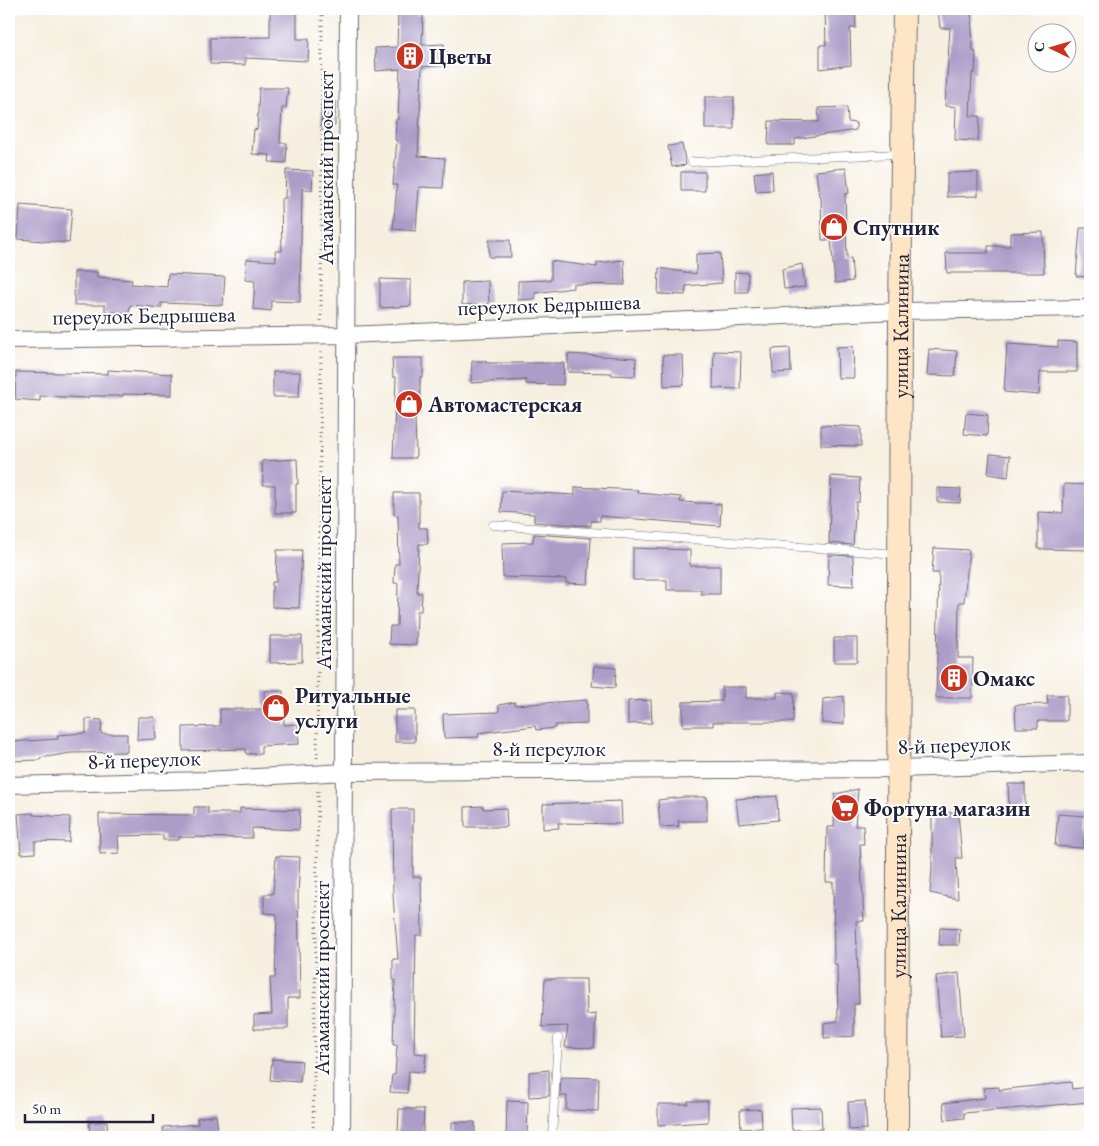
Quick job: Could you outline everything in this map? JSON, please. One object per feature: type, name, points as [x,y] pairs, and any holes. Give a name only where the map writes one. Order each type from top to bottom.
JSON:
[{"type":"main road","name":"улица Калинина","points":[[897,1137],[898,554],[904,9]]},
{"type":"street","name":"Атаманский проспект","points":[[342,1137],[348,9]]},
{"type":"street","name":"переулок Бедрышева","points":[[9,340],[346,335],[900,311],[1090,308]]},
{"type":"street","name":"8-й переулок","points":[[9,785],[206,780],[345,772],[898,768],[1090,762]]},
{"type":"lane","points":[[692,162],[902,154]]},
{"type":"lane","points":[[493,526],[898,554]]},
{"type":"lane","points":[[552,1137],[558,1038]]},
{"type":"path","points":[[313,1137],[318,774],[316,626],[321,335],[322,9]]},
{"type":"building","points":[[270,9],[297,9],[297,39],[309,39],[308,61],[245,58],[245,65],[210,64],[210,38],[270,37]]},
{"type":"building","points":[[825,9],[855,9],[856,28],[850,28],[851,65],[820,69],[820,45],[826,45]]},
{"type":"building","points":[[938,9],[971,9],[973,51],[976,52],[975,73],[972,73],[970,116],[980,116],[978,141],[955,140],[956,107],[945,106],[950,28],[940,28]]},
{"type":"building","points":[[398,14],[423,15],[422,45],[444,44],[444,65],[422,67],[418,156],[445,158],[443,188],[419,187],[416,231],[393,229],[397,185],[393,185],[400,69],[376,71],[375,48],[397,47]]},
{"type":"building","points":[[259,88],[288,88],[286,108],[282,108],[280,143],[287,143],[286,163],[269,162],[270,155],[252,154],[254,129],[257,130]]},
{"type":"building","points":[[705,97],[734,97],[734,129],[705,129]]},
{"type":"building","points":[[322,101],[335,101],[335,126],[321,125]]},
{"type":"building","points":[[847,107],[848,122],[856,123],[856,130],[795,139],[795,145],[768,145],[769,121],[819,122],[818,108]]},
{"type":"building","points":[[682,144],[686,165],[672,167],[668,146]]},
{"type":"building","points":[[846,168],[849,193],[845,194],[847,259],[851,258],[853,281],[835,283],[831,240],[822,240],[821,196],[819,196],[816,171]]},
{"type":"building","points":[[286,170],[313,171],[312,190],[302,189],[300,302],[271,301],[271,311],[253,309],[255,281],[245,280],[247,259],[276,261],[275,251],[282,251],[281,199],[285,198]]},
{"type":"building","points":[[772,171],[773,190],[756,191],[754,173]]},
{"type":"building","points":[[681,172],[705,172],[705,191],[681,191]]},
{"type":"building","points":[[978,172],[978,196],[947,197],[947,173]]},
{"type":"building","points":[[20,205],[72,209],[69,243],[18,239]]},
{"type":"building","points":[[1080,228],[1090,228],[1090,277],[1076,276]]},
{"type":"building","points":[[1043,232],[1044,273],[947,273],[946,253],[988,253],[988,246],[1010,246],[1010,233]]},
{"type":"building","points":[[489,240],[510,240],[511,257],[489,257]]},
{"type":"building","points":[[720,253],[722,283],[686,286],[685,295],[658,294],[659,268],[696,274],[696,254]]},
{"type":"building","points":[[624,260],[625,285],[573,284],[573,288],[535,293],[535,299],[518,300],[518,281],[551,280],[551,261],[597,267],[597,263]]},
{"type":"building","points":[[802,264],[805,287],[784,289],[782,269]]},
{"type":"building","points":[[74,272],[97,272],[97,277],[132,280],[131,284],[167,287],[168,274],[225,277],[223,305],[161,303],[161,308],[130,305],[129,313],[105,311],[105,305],[74,305]]},
{"type":"building","points":[[735,272],[748,273],[748,292],[735,292]]},
{"type":"building","points":[[380,279],[411,280],[411,306],[380,308]]},
{"type":"building","points":[[488,281],[489,304],[462,305],[462,282]]},
{"type":"building","points":[[1058,341],[1077,342],[1077,372],[1040,372],[1039,395],[1004,392],[1007,344],[1058,347]]},
{"type":"building","points":[[853,346],[854,378],[838,378],[837,347]]},
{"type":"building","points":[[790,348],[791,372],[773,373],[772,349]]},
{"type":"building","points":[[929,349],[957,351],[955,376],[927,375]]},
{"type":"building","points":[[714,351],[741,352],[740,389],[713,388]]},
{"type":"building","points":[[568,354],[636,358],[635,376],[611,375],[612,373],[568,372]]},
{"type":"building","points":[[663,355],[683,355],[684,385],[664,386]]},
{"type":"building","points":[[392,358],[423,358],[423,377],[420,377],[420,414],[415,413],[416,458],[393,458],[396,377],[393,377]]},
{"type":"building","points":[[472,361],[486,361],[486,363],[564,363],[563,385],[526,384],[526,380],[471,383]]},
{"type":"building","points":[[108,370],[172,374],[172,395],[123,394],[123,396],[88,396],[88,398],[40,396],[40,401],[15,399],[16,372],[108,374]]},
{"type":"building","points":[[273,372],[300,372],[299,397],[273,397]]},
{"type":"building","points":[[966,413],[988,415],[987,436],[964,434]]},
{"type":"building","points":[[821,425],[861,427],[861,446],[821,445]]},
{"type":"building","points":[[990,454],[1010,456],[1008,477],[988,474]]},
{"type":"building","points":[[297,459],[296,513],[275,513],[275,485],[263,485],[262,461]]},
{"type":"building","points":[[831,476],[860,478],[853,545],[829,543]]},
{"type":"building","points":[[1064,484],[1090,485],[1088,550],[1038,549],[1038,512],[1063,513]]},
{"type":"building","points":[[575,487],[638,490],[638,493],[681,497],[680,502],[721,504],[720,526],[600,516],[600,521],[591,521],[591,526],[534,522],[534,514],[501,512],[502,491],[575,495]]},
{"type":"building","points":[[937,488],[961,489],[960,503],[937,502]]},
{"type":"building","points":[[394,493],[419,493],[419,528],[427,528],[428,544],[419,544],[417,593],[422,593],[421,611],[417,611],[416,645],[389,644],[390,626],[397,626],[398,583],[394,583],[395,564],[399,564],[398,515],[394,515]]},
{"type":"building","points":[[534,534],[591,538],[588,584],[566,583],[566,579],[503,577],[502,543],[533,542]]},
{"type":"building","points":[[633,548],[690,550],[690,566],[720,566],[720,594],[701,594],[701,590],[667,590],[667,580],[633,580]]},
{"type":"building","points":[[934,548],[969,550],[964,602],[959,602],[958,658],[973,658],[972,698],[936,698],[939,573],[932,573]]},
{"type":"building","points":[[277,550],[302,550],[299,608],[272,607],[272,582],[276,582]]},
{"type":"building","points":[[829,555],[853,556],[854,586],[828,585]]},
{"type":"building","points":[[270,636],[302,636],[302,662],[270,663]]},
{"type":"building","points":[[834,638],[857,638],[857,662],[834,662]]},
{"type":"building","points":[[594,666],[616,668],[615,688],[592,686]]},
{"type":"building","points":[[722,687],[746,687],[746,698],[777,698],[777,692],[794,693],[793,722],[713,722],[713,726],[683,726],[683,702],[722,701]]},
{"type":"building","points":[[264,691],[283,691],[284,725],[298,724],[299,744],[261,746],[261,754],[246,754],[246,749],[183,751],[183,727],[220,726],[220,709],[265,709]]},
{"type":"building","points":[[1047,695],[1067,695],[1067,721],[1038,721],[1038,728],[1016,728],[1015,705],[1048,704]]},
{"type":"building","points":[[844,696],[844,724],[822,723],[823,699]]},
{"type":"building","points":[[587,700],[587,724],[555,725],[555,728],[536,730],[535,726],[478,733],[479,737],[444,738],[443,714],[499,712],[499,705],[515,702],[515,705]]},
{"type":"building","points":[[651,700],[652,723],[628,724],[628,701]]},
{"type":"building","points":[[395,710],[415,710],[415,742],[395,742]]},
{"type":"building","points":[[138,717],[154,717],[156,739],[137,740]]},
{"type":"building","points":[[86,719],[102,720],[101,734],[127,734],[127,752],[71,753],[40,758],[40,760],[9,761],[9,742],[58,739],[57,735],[86,733]]},
{"type":"building","points":[[1008,784],[1025,784],[1025,808],[1009,808]]},
{"type":"building","points":[[858,789],[855,826],[863,826],[864,844],[860,844],[864,921],[856,921],[859,1004],[854,1004],[854,1036],[824,1038],[824,1023],[838,1021],[837,964],[834,964],[833,882],[826,882],[827,827],[834,827],[835,794]]},
{"type":"building","points":[[777,796],[778,820],[739,824],[736,799]]},
{"type":"building","points":[[707,797],[707,821],[678,821],[679,826],[660,827],[658,800]]},
{"type":"building","points":[[621,801],[622,824],[558,823],[559,828],[543,829],[543,804]]},
{"type":"building","points":[[483,806],[483,809],[506,808],[507,827],[465,827],[465,807]]},
{"type":"building","points":[[194,807],[208,807],[208,813],[240,813],[240,808],[300,810],[299,830],[252,828],[252,838],[179,837],[179,840],[163,840],[163,835],[118,836],[119,853],[100,854],[99,814],[194,815]]},
{"type":"building","points":[[392,809],[413,809],[413,877],[421,877],[422,935],[416,935],[414,1053],[426,1054],[424,1072],[409,1071],[407,1093],[390,1092],[392,1075],[395,1075],[397,1045],[393,1045],[395,980],[393,980],[393,959],[398,959],[393,896]]},
{"type":"building","points":[[33,813],[33,815],[70,817],[69,842],[35,841],[35,853],[21,854],[18,814]]},
{"type":"building","points":[[932,813],[958,813],[962,858],[956,858],[958,899],[930,893]]},
{"type":"building","points":[[1058,814],[1086,816],[1083,848],[1055,846]]},
{"type":"building","points":[[276,856],[300,857],[298,895],[300,998],[288,998],[288,1029],[254,1029],[254,1015],[272,1014],[270,978],[275,978],[277,914],[264,913],[264,894],[273,894]]},
{"type":"building","points":[[940,928],[960,929],[959,945],[939,945]]},
{"type":"building","points":[[959,973],[964,1036],[941,1037],[936,976]]},
{"type":"building","points":[[545,979],[586,979],[587,1015],[596,1014],[594,1048],[565,1047],[568,1026],[542,1027]]},
{"type":"building","points":[[272,1059],[302,1061],[300,1082],[270,1080]]},
{"type":"building","points":[[549,1070],[549,1096],[529,1097],[529,1072]]},
{"type":"building","points":[[561,1077],[599,1078],[598,1111],[566,1110],[567,1096],[560,1096]]},
{"type":"building","points":[[1071,1082],[1072,1089],[1090,1087],[1090,1102],[964,1113],[964,1118],[945,1120],[943,1103],[985,1098],[984,1088],[999,1087],[999,1090]]},
{"type":"building","points":[[507,1101],[528,1102],[527,1137],[506,1137]]},
{"type":"building","points":[[688,1101],[708,1101],[708,1122],[658,1125],[658,1104],[688,1104]]},
{"type":"building","points":[[865,1101],[867,1129],[849,1130],[848,1102]]},
{"type":"building","points":[[821,1107],[822,1129],[792,1130],[791,1108]]},
{"type":"building","points":[[399,1109],[424,1109],[423,1133],[398,1133]]},
{"type":"building","points":[[761,1109],[762,1128],[741,1129],[740,1110]]},
{"type":"building","points":[[216,1115],[219,1137],[164,1137],[163,1127],[198,1124],[197,1118]]},
{"type":"building","points":[[107,1121],[108,1137],[90,1137],[89,1123]]},
{"type":"building","points":[[452,1122],[475,1122],[475,1137],[452,1137]]},
{"type":"place","name":"Цветы","points":[[410,56]]},
{"type":"place","name":"Спутник","points":[[834,227]]},
{"type":"place","name":"Автомастерская","points":[[409,404]]},
{"type":"place","name":"Омакс","points":[[954,678]]},
{"type":"place","name":"Ритуальные услуги","points":[[276,708]]},
{"type":"place","name":"Фортуна магазин","points":[[845,808]]}]
